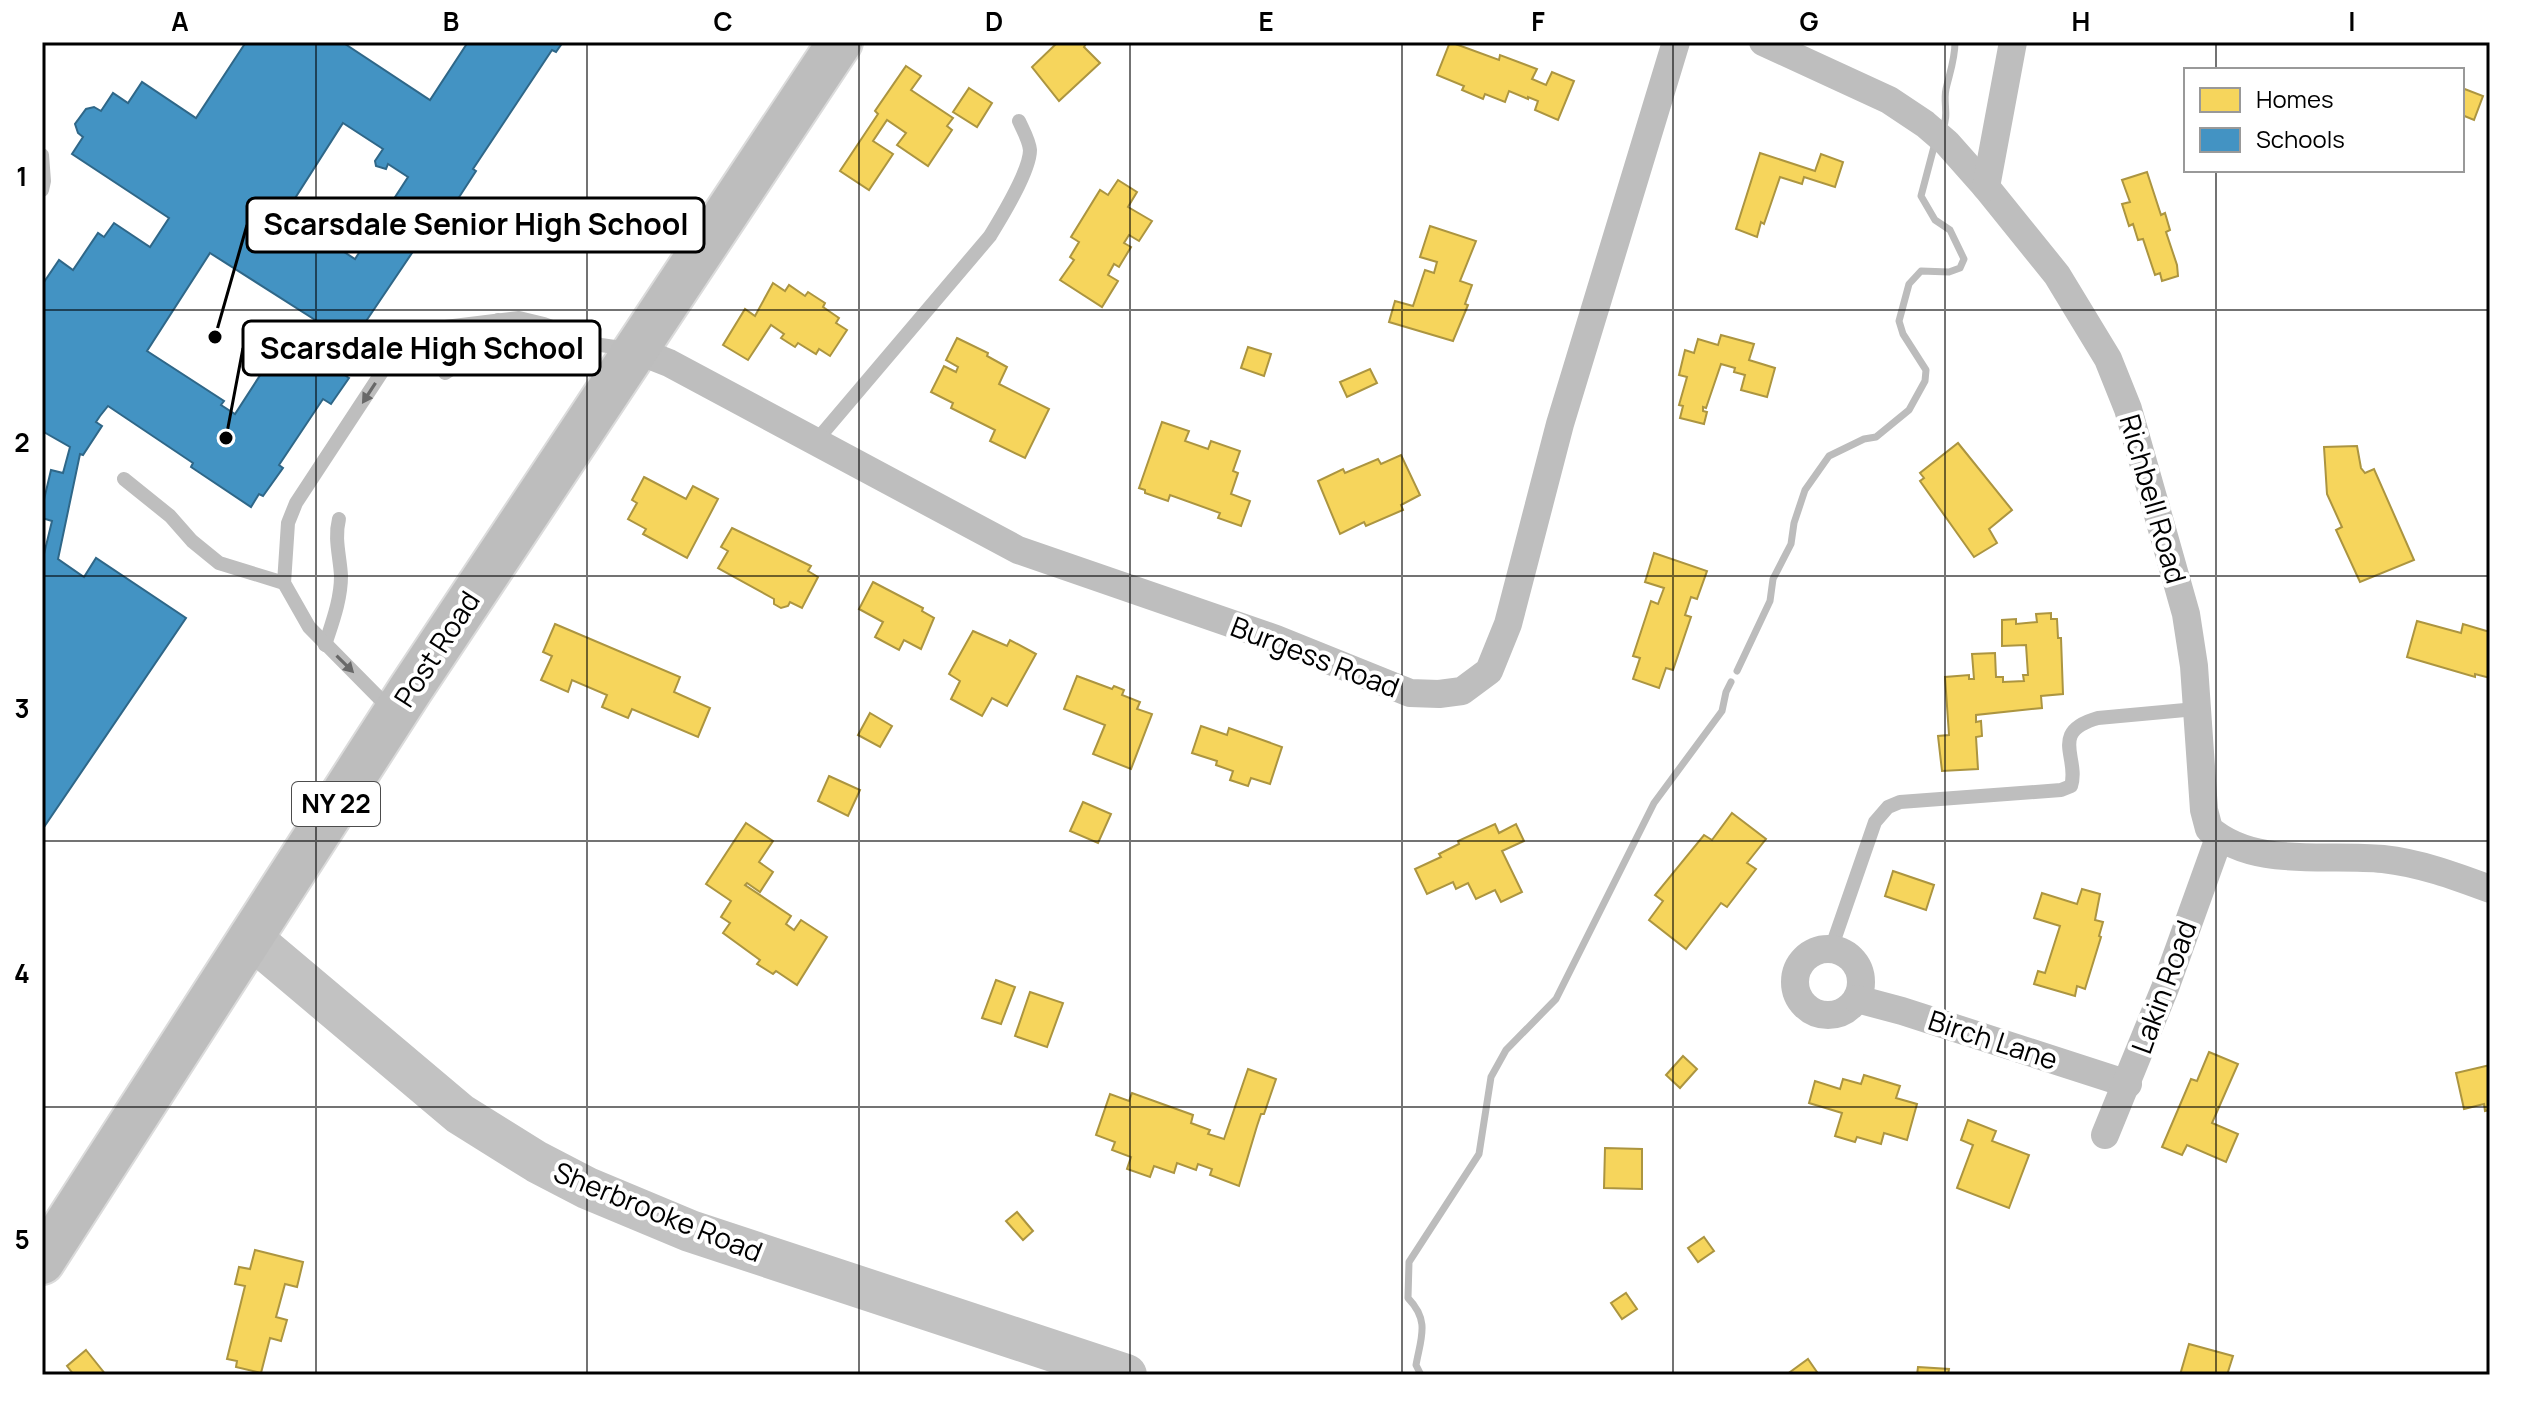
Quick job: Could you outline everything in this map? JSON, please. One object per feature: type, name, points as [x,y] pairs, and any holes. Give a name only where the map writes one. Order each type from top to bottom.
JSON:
[{"type":"main road","name":"Post Road","points":[[42,1262],[394,713],[840,42]]},
{"type":"street","name":"Burgess Road","points":[[636,350],[669,363],[1018,550],[1276,639],[1410,693],[1462,691],[1489,671],[1508,624],[1560,424],[1676,42]]},
{"type":"street","name":"Richbell Road","points":[[1763,42],[1889,100],[1947,143],[2057,275],[2108,359],[2128,409],[2186,614],[2204,810],[2209,829],[2219,838]]},
{"type":"street","points":[[1986,187],[2013,42]]},
{"type":"street","points":[[2219,838],[2251,851],[2407,863],[2490,889]]},
{"type":"street","name":"Lakin Road","points":[[2105,1135],[2128,1084],[2219,838]]},
{"type":"street","name":"Sherbrooke Road","points":[[250,937],[460,1114],[537,1162],[690,1231],[1126,1375]]},
{"type":"street","points":[[1831,949],[1851,958],[1858,967],[1862,983],[1857,999],[1837,1015],[1814,1013],[1800,1000],[1795,989],[1799,966],[1806,957],[1822,950],[1831,949]]},
{"type":"street","name":"Birch Lane","points":[[1857,999],[2128,1084]]},
{"type":"lane","points":[[816,441],[990,236],[1005,212],[1029,156],[1030,146],[1019,121]]},
{"type":"lane","points":[[42,190],[43,158]]},
{"type":"lane","points":[[394,713],[309,627],[284,583],[288,523],[296,503],[401,343],[437,328],[519,318],[601,345],[636,350]]},
{"type":"lane","points":[[445,373],[472,362],[496,343],[498,320]]},
{"type":"lane","points":[[124,479],[170,516],[209,557],[240,571],[284,583]]},
{"type":"lane","points":[[325,645],[341,579],[337,543],[339,519]]},
{"type":"lane","points":[[1831,949],[1875,822],[1888,807],[1900,802],[2061,790],[2071,786],[2073,778],[2068,748],[2076,729],[2085,722],[2098,718],[2196,709]]},
{"type":"building: Homes","points":[[1058,42],[1087,42],[1084,47],[1100,63],[1059,101],[1032,67]]},
{"type":"building: Homes","points":[[1450,42],[1499,60],[1500,55],[1537,69],[1532,79],[1546,85],[1552,72],[1574,81],[1558,120],[1535,110],[1538,101],[1528,97],[1509,91],[1505,102],[1485,94],[1483,99],[1462,90],[1464,86],[1437,75]]},
{"type":"building: Homes","points":[[906,66],[921,76],[911,90],[953,118],[947,126],[952,130],[928,166],[897,145],[906,133],[887,120],[873,141],[893,154],[869,190],[840,171]]},
{"type":"building: Homes","points":[[969,88],[992,103],[977,127],[953,112]]},
{"type":"building: Homes","points":[[2464,89],[2483,96],[2474,120],[2464,116]]},
{"type":"building: Homes","points":[[1760,153],[1815,171],[1821,154],[1843,162],[1835,187],[1804,177],[1802,184],[1780,177],[1757,237],[1736,229]]},
{"type":"building: Homes","points":[[2147,172],[2161,215],[2165,213],[2170,230],[2166,232],[2177,265],[2178,276],[2162,281],[2160,273],[2155,275],[2143,239],[2138,240],[2133,224],[2129,226],[2122,204],[2130,202],[2122,180]]},
{"type":"building: Homes","points":[[1118,180],[1137,192],[1128,207],[1152,221],[1139,241],[1129,235],[1124,243],[1131,247],[1119,267],[1114,264],[1108,275],[1118,281],[1102,307],[1060,280],[1074,260],[1070,257],[1079,242],[1071,237],[1100,190],[1108,195]]},
{"type":"building: Homes","points":[[1430,226],[1476,241],[1460,281],[1472,285],[1465,304],[1468,305],[1453,341],[1389,322],[1395,301],[1413,306],[1425,270],[1434,273],[1437,262],[1420,257]]},
{"type":"building: Homes","points":[[773,283],[785,291],[789,285],[805,296],[808,292],[825,303],[823,307],[839,318],[836,323],[847,330],[830,356],[819,349],[816,354],[798,343],[795,347],[781,338],[784,334],[771,325],[748,360],[723,345],[745,309],[755,316]]},
{"type":"building: Homes","points":[[1721,335],[1754,344],[1749,360],[1775,368],[1767,397],[1741,390],[1745,375],[1721,364],[1706,408],[1703,407],[1703,411],[1707,412],[1704,424],[1680,418],[1683,406],[1679,405],[1687,377],[1679,375],[1685,350],[1694,353],[1698,339],[1718,345]]},
{"type":"building: Homes","points":[[957,338],[988,353],[987,356],[1007,367],[999,384],[1049,409],[1025,458],[990,441],[995,430],[951,408],[953,403],[931,392],[944,366],[956,372],[958,367],[946,360]]},
{"type":"building: Homes","points":[[1248,347],[1271,354],[1264,376],[1241,368]]},
{"type":"building: Homes","points":[[1370,369],[1377,383],[1347,397],[1340,382]]},
{"type":"building: Homes","points":[[1162,422],[1189,431],[1185,441],[1208,449],[1211,441],[1240,451],[1233,471],[1238,473],[1231,494],[1250,501],[1241,526],[1218,518],[1220,513],[1170,495],[1168,501],[1139,488]]},
{"type":"building: Homes","points":[[1958,443],[2012,510],[1989,529],[1997,543],[1974,557],[1920,481],[1924,478],[1920,473]]},
{"type":"building: Homes","points":[[2357,446],[2361,468],[2365,473],[2374,469],[2414,560],[2360,582],[2336,530],[2342,527],[2327,494],[2324,447]]},
{"type":"building: Homes","points":[[1401,455],[1420,495],[1401,505],[1403,510],[1366,526],[1364,522],[1340,534],[1318,481],[1343,469],[1345,473],[1378,459],[1381,464]]},
{"type":"building: Homes","points":[[644,477],[686,499],[693,486],[718,499],[687,558],[643,534],[646,529],[628,519],[637,503],[632,500]]},
{"type":"building: Homes","points":[[732,528],[811,566],[808,571],[818,577],[802,608],[790,602],[781,608],[774,604],[774,599],[718,568],[728,551],[721,547]]},
{"type":"building: Homes","points":[[1654,553],[1707,571],[1697,599],[1691,597],[1685,615],[1691,617],[1673,670],[1666,668],[1659,688],[1633,679],[1640,658],[1633,656],[1651,601],[1658,604],[1664,588],[1645,582]]},
{"type":"building: Homes","points":[[873,582],[923,608],[922,611],[934,618],[921,649],[904,640],[899,650],[875,637],[883,622],[859,609]]},
{"type":"building: Homes","points":[[2051,613],[2051,619],[2057,619],[2058,638],[2061,638],[2063,694],[2041,696],[2042,708],[1976,715],[1976,722],[1981,721],[1982,736],[1976,737],[1978,769],[1942,771],[1938,736],[1949,735],[1945,677],[1969,675],[1969,679],[1974,679],[1972,654],[1995,653],[1996,677],[2003,677],[2003,682],[2024,681],[2023,675],[2028,675],[2026,645],[2002,646],[2002,620],[2016,619],[2016,624],[2037,622],[2036,614]]},
{"type":"building: Homes","points":[[2417,621],[2461,633],[2463,624],[2490,632],[2490,678],[2475,674],[2475,677],[2407,657]]},
{"type":"building: Homes","points":[[555,624],[680,677],[674,692],[710,708],[698,737],[632,709],[628,718],[602,707],[607,695],[572,680],[568,692],[541,680],[552,656],[543,652]]},
{"type":"building: Homes","points":[[973,631],[1007,646],[1010,640],[1036,654],[1007,706],[992,698],[982,716],[951,699],[960,681],[949,674]]},
{"type":"building: Homes","points":[[1077,676],[1112,689],[1114,686],[1124,690],[1122,695],[1140,702],[1137,709],[1152,714],[1131,769],[1093,754],[1105,725],[1064,709]]},
{"type":"building: Homes","points":[[870,713],[892,726],[880,747],[858,735]]},
{"type":"building: Homes","points":[[1201,726],[1227,735],[1229,728],[1282,747],[1270,784],[1251,778],[1248,786],[1230,780],[1233,771],[1216,765],[1217,761],[1192,753]]},
{"type":"building: Homes","points":[[829,776],[860,790],[848,816],[818,801]]},
{"type":"building: Homes","points":[[1083,802],[1111,814],[1098,843],[1070,831]]},
{"type":"building: Homes","points":[[1732,813],[1766,839],[1747,863],[1756,869],[1727,907],[1721,903],[1686,949],[1649,920],[1663,901],[1655,895],[1704,835],[1712,840]]},
{"type":"building: Homes","points":[[746,823],[773,841],[759,862],[773,872],[760,892],[747,883],[745,885],[791,916],[786,924],[794,930],[801,920],[827,937],[797,985],[776,971],[773,974],[757,964],[760,960],[723,933],[730,923],[721,917],[731,901],[706,884]]},
{"type":"building: Homes","points":[[1495,824],[1499,833],[1516,824],[1524,841],[1502,851],[1522,892],[1501,902],[1495,890],[1476,899],[1468,883],[1456,889],[1453,882],[1427,894],[1415,869],[1441,857],[1439,854],[1459,844],[1458,841]]},
{"type":"building: Homes","points":[[1893,871],[1934,885],[1926,910],[1885,896]]},
{"type":"building: Homes","points":[[2082,889],[2100,894],[2095,920],[2103,922],[2085,989],[2077,986],[2075,996],[2034,984],[2038,971],[2045,973],[2060,926],[2034,918],[2042,893],[2077,904]]},
{"type":"building: Homes","points":[[996,980],[1015,987],[1001,1024],[982,1018]]},
{"type":"building: Homes","points":[[1030,992],[1063,1003],[1047,1047],[1015,1036]]},
{"type":"building: Homes","points":[[2209,1052],[2238,1064],[2212,1123],[2238,1134],[2226,1162],[2187,1145],[2182,1155],[2162,1147],[2191,1079],[2197,1081]]},
{"type":"building: Homes","points":[[1683,1056],[1697,1069],[1680,1088],[1666,1075]]},
{"type":"building: Homes","points":[[2490,1065],[2490,1110],[2485,1111],[2484,1104],[2464,1109],[2456,1073]]},
{"type":"building: Homes","points":[[1248,1069],[1276,1079],[1264,1114],[1261,1114],[1239,1186],[1210,1175],[1212,1169],[1198,1164],[1196,1170],[1177,1163],[1174,1173],[1154,1166],[1150,1177],[1127,1169],[1131,1157],[1112,1150],[1115,1142],[1096,1135],[1110,1094],[1129,1101],[1132,1093],[1193,1115],[1191,1123],[1210,1130],[1208,1134],[1224,1139]]},
{"type":"building: Homes","points":[[1864,1075],[1900,1086],[1896,1098],[1917,1104],[1907,1140],[1884,1133],[1881,1144],[1857,1137],[1855,1142],[1835,1136],[1842,1113],[1809,1103],[1815,1081],[1840,1089],[1843,1079],[1861,1084]]},
{"type":"building: Homes","points":[[1968,1120],[1996,1131],[1992,1141],[2029,1155],[2009,1208],[1957,1188],[1973,1145],[1961,1140]]},
{"type":"building: Homes","points":[[1605,1148],[1642,1149],[1642,1189],[1604,1188]]},
{"type":"building: Homes","points":[[1017,1212],[1033,1231],[1023,1240],[1006,1221]]},
{"type":"building: Homes","points":[[1704,1237],[1714,1251],[1698,1262],[1688,1248]]},
{"type":"building: Homes","points":[[255,1250],[303,1262],[297,1287],[285,1284],[276,1317],[287,1320],[281,1341],[270,1338],[261,1373],[236,1367],[237,1361],[227,1359],[245,1286],[235,1284],[239,1267],[250,1269]]},
{"type":"building: Homes","points":[[1626,1293],[1637,1309],[1622,1319],[1611,1303]]},
{"type":"building: Homes","points":[[2189,1344],[2233,1356],[2227,1375],[2180,1375]]},
{"type":"building: Homes","points":[[86,1350],[106,1375],[74,1375],[67,1366]]},
{"type":"building: Homes","points":[[1808,1359],[1819,1375],[1786,1375]]},
{"type":"building: Homes","points":[[1918,1367],[1949,1369],[1948,1375],[1917,1375]]},
{"type":"building: Schools","points":[[246,42],[342,42],[430,100],[468,42],[563,42],[556,52],[552,50],[473,169],[476,171],[454,205],[447,201],[352,342],[342,336],[339,341],[348,347],[337,364],[328,357],[325,362],[349,378],[331,404],[323,399],[279,465],[283,468],[251,507],[191,467],[193,463],[108,406],[96,422],[102,426],[83,455],[80,454],[58,559],[84,577],[96,558],[186,618],[42,830],[42,552],[44,554],[52,521],[42,518],[42,508],[51,470],[63,473],[70,447],[42,431],[42,285],[59,260],[73,270],[98,233],[104,237],[114,223],[150,247],[169,218],[72,154],[83,137],[75,124],[86,109],[94,107],[101,111],[113,93],[128,103],[142,82],[196,118]],"holes":[[[343,123],[383,149],[375,161],[376,166],[386,169],[388,164],[408,177],[355,259],[285,214]],[[210,253],[323,325],[307,349],[283,333],[235,414],[221,405],[224,401],[147,351]]]},
{"type":"waterway","points":[[1943,128],[1946,118],[1945,94],[1955,42]]},
{"type":"waterway","points":[[1737,671],[1770,601],[1773,579],[1791,544],[1805,490],[1829,456],[1864,439],[1876,437],[1909,410],[1925,381],[1926,370],[1903,334],[1899,321],[1909,284],[1921,271],[1949,272],[1960,268],[1964,259],[1950,230],[1935,220],[1921,196],[1935,143]]},
{"type":"waterway","points":[[1421,1375],[1416,1365],[1422,1322],[1408,1298],[1409,1262],[1479,1154],[1491,1077],[1506,1050],[1556,999],[1654,803],[1722,711],[1731,682]]},
{"type":"place","name":"Scarsdale Senior High School","points":[[215,337]]},
{"type":"place","name":"Scarsdale High School","points":[[226,438]]}]
